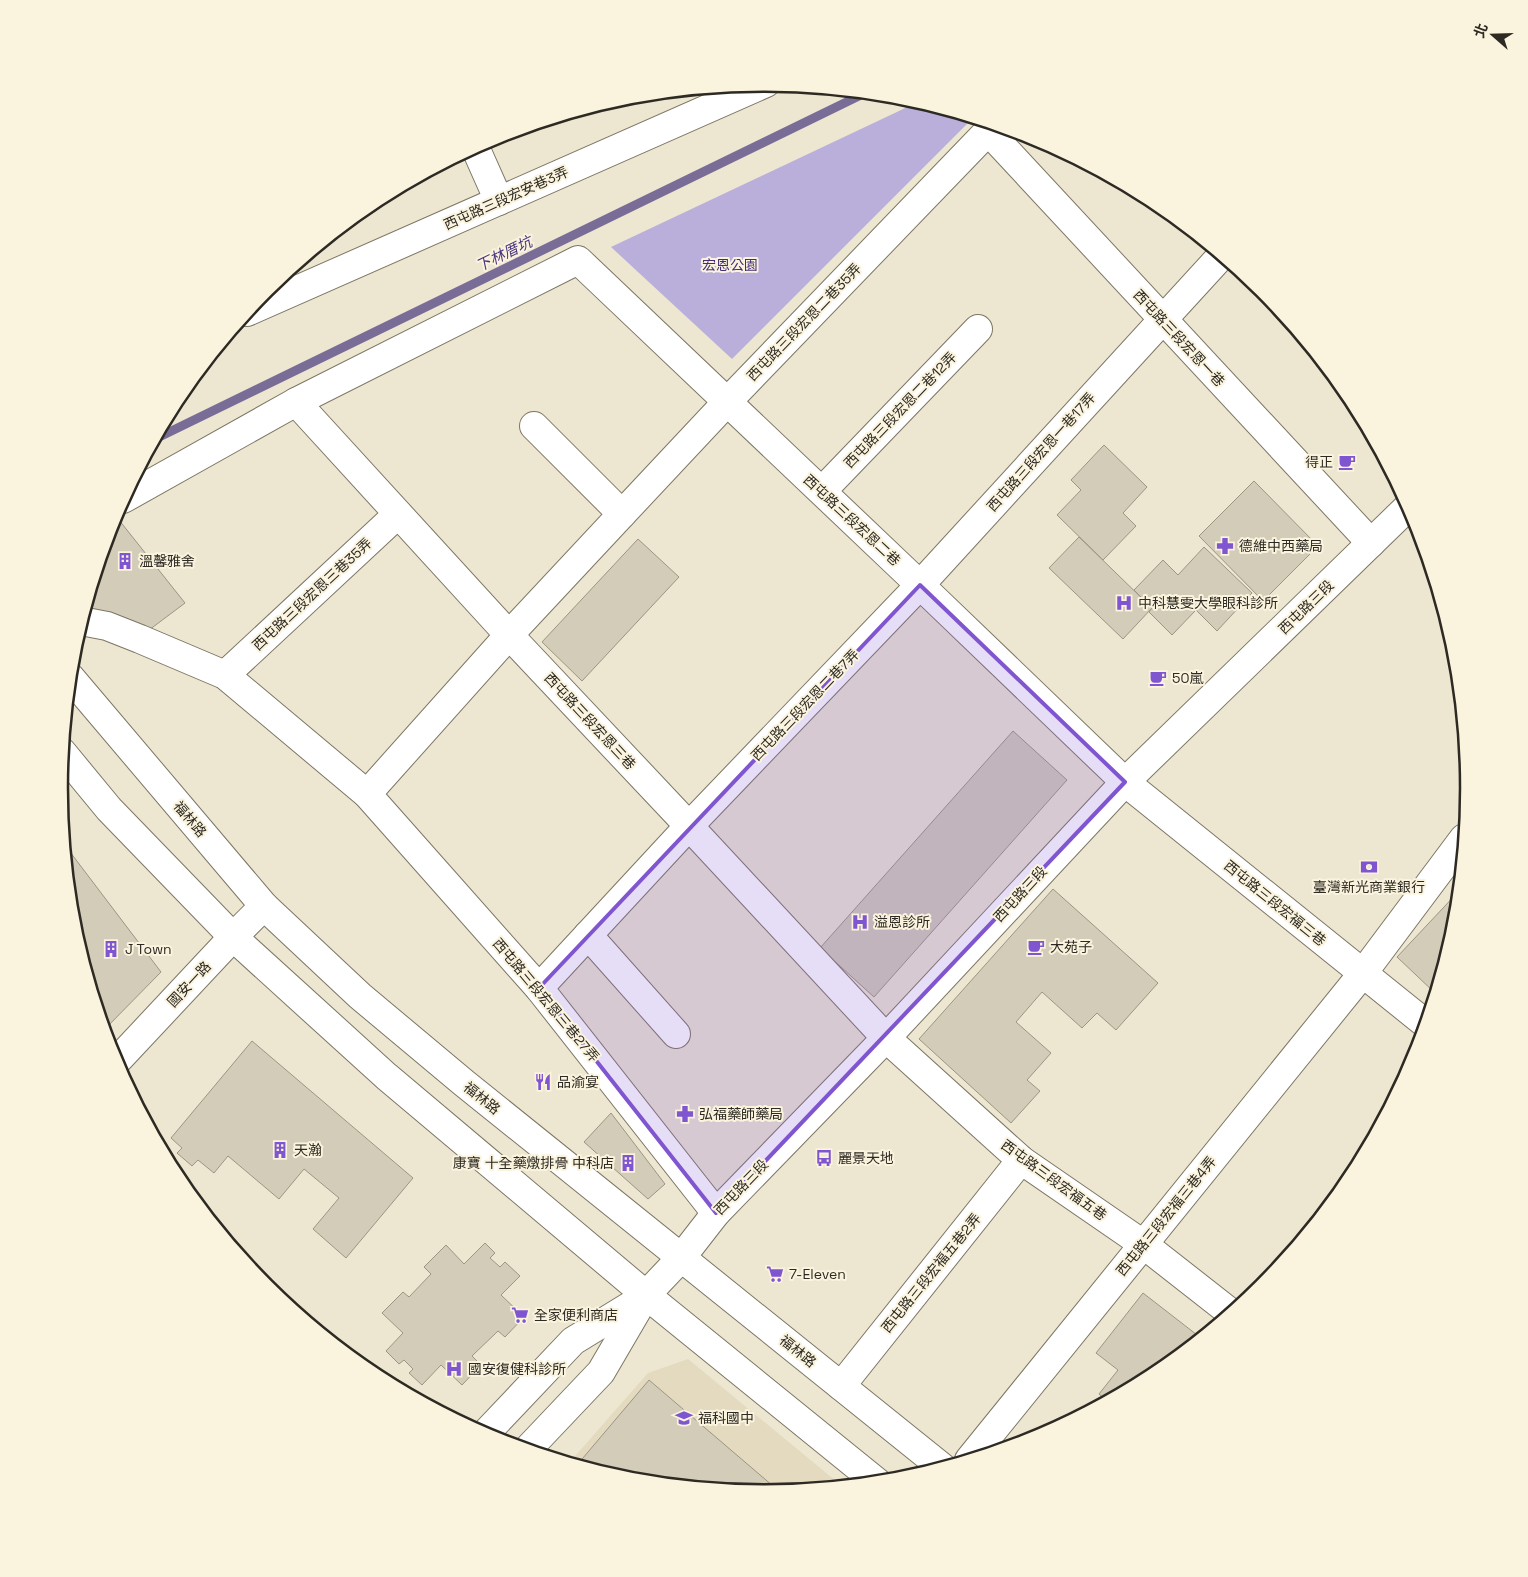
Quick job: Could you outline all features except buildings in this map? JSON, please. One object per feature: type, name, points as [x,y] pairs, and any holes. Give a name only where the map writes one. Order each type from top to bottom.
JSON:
[{"type":"street","name":"西屯路三段宏安巷3弄","points":[[264,305],[745,92]]},
{"type":"street","name":"西屯路三段宏恩二巷35弄","points":[[509,635],[727,402],[989,130]]},
{"type":"street","name":"西屯路三段宏恩一巷","points":[[994,131],[1162,320],[1371,543]]},
{"type":"street","points":[[478,154],[499,201]]},
{"type":"street","name":"西屯路三段宏恩二巷","points":[[296,402],[578,260],[822,491],[1124,782]]},
{"type":"street","name":"西屯路三段宏恩一巷17弄","points":[[920,585],[1217,260]]},
{"type":"street","name":"西屯路三段宏恩二巷12弄","points":[[822,491],[978,329]]},
{"type":"street","points":[[133,493],[296,402]]},
{"type":"street","name":"西屯路三段宏恩三巷","points":[[296,402],[509,635],[886,1038]]},
{"type":"street","points":[[534,426],[622,514]]},
{"type":"street","name":"西屯路三段","points":[[532,1445],[601,1372],[646,1296],[681,1258],[716,1213],[886,1038],[1124,782],[1403,512]]},
{"type":"street","name":"西屯路三段宏恩三巷35弄","points":[[225,675],[398,514]]},
{"type":"street","name":"西屯路三段宏恩二巷7弄","points":[[539,988],[689,826],[920,585]]},
{"type":"street","name":"西屯路三段宏恩三巷27弄","points":[[88,622],[107,626],[140,638],[225,675],[367,794],[539,988],[716,1213]]},
{"type":"street","points":[[367,794],[509,635]]},
{"type":"street","name":"福林路","points":[[76,684],[264,906],[360,996],[464,1083],[937,1463]]},
{"type":"street","points":[[69,760],[109,809],[232,937],[386,1076],[646,1296],[871,1476]]},
{"type":"street","name":"西屯路三段宏福三巷","points":[[1124,782],[1421,1020]]},
{"type":"street","name":"西屯路三段宏福三巷4弄","points":[[976,1452],[1363,973],[1458,846]]},
{"type":"street","name":"國安一路","points":[[121,1056],[232,937],[264,906]]},
{"type":"street","points":[[588,935],[676,1034]]},
{"type":"street","name":"西屯路三段宏福五巷","points":[[886,1038],[1021,1160],[1143,1244],[1226,1309]]},
{"type":"street","name":"西屯路三段宏福五巷2弄","points":[[841,1386],[1021,1160]]},
{"type":"street","name":"西屯路三段","points":[[490,1429],[573,1342],[646,1296]]},
{"type":"highlighted area","points":[[920,585],[1125,782],[716,1213],[539,988]]},
{"type":"shaded area","name":"福科國中","points":[[688,1359],[836,1481],[810,1484],[718,1484],[628,1472],[573,1458],[648,1373]]},
{"type":"green space","name":"宏恩公園","points":[[908,107],[968,123],[732,359],[611,247]]},
{"type":"waterway","name":"下林厝坑","points":[[165,434],[855,98]]},
{"type":"place","name":"得正","points":[[1347,462]]},
{"type":"place","name":"德維中西藥局","points":[[1225,546]]},
{"type":"place","name":"溫馨雅舍","points":[[125,561]]},
{"type":"place","name":"中科慧雯大學眼科診所","points":[[1124,603]]},
{"type":"place","name":"50嵐","points":[[1158,678]]},
{"type":"place","name":"臺灣新光商業銀行","points":[[1369,867]]},
{"type":"place","name":"溢恩診所","points":[[860,922]]},
{"type":"place","name":"大苑子","points":[[1036,947]]},
{"type":"place","name":"J Town","points":[[111,949]]},
{"type":"place","name":"品渝宴","points":[[543,1082]]},
{"type":"place","name":"弘福藥師藥局","points":[[685,1114]]},
{"type":"place","name":"天瀚","points":[[280,1150]]},
{"type":"place","name":"麗景天地","points":[[824,1158]]},
{"type":"place","name":"康寶 十全藥燉排骨 中科店","points":[[628,1163]]},
{"type":"place","name":"7-Eleven","points":[[775,1274]]},
{"type":"place","name":"全家便利商店","points":[[520,1315]]},
{"type":"place","name":"國安復健科診所","points":[[454,1369]]},
{"type":"place","name":"福科國中","points":[[684,1418]]}]
